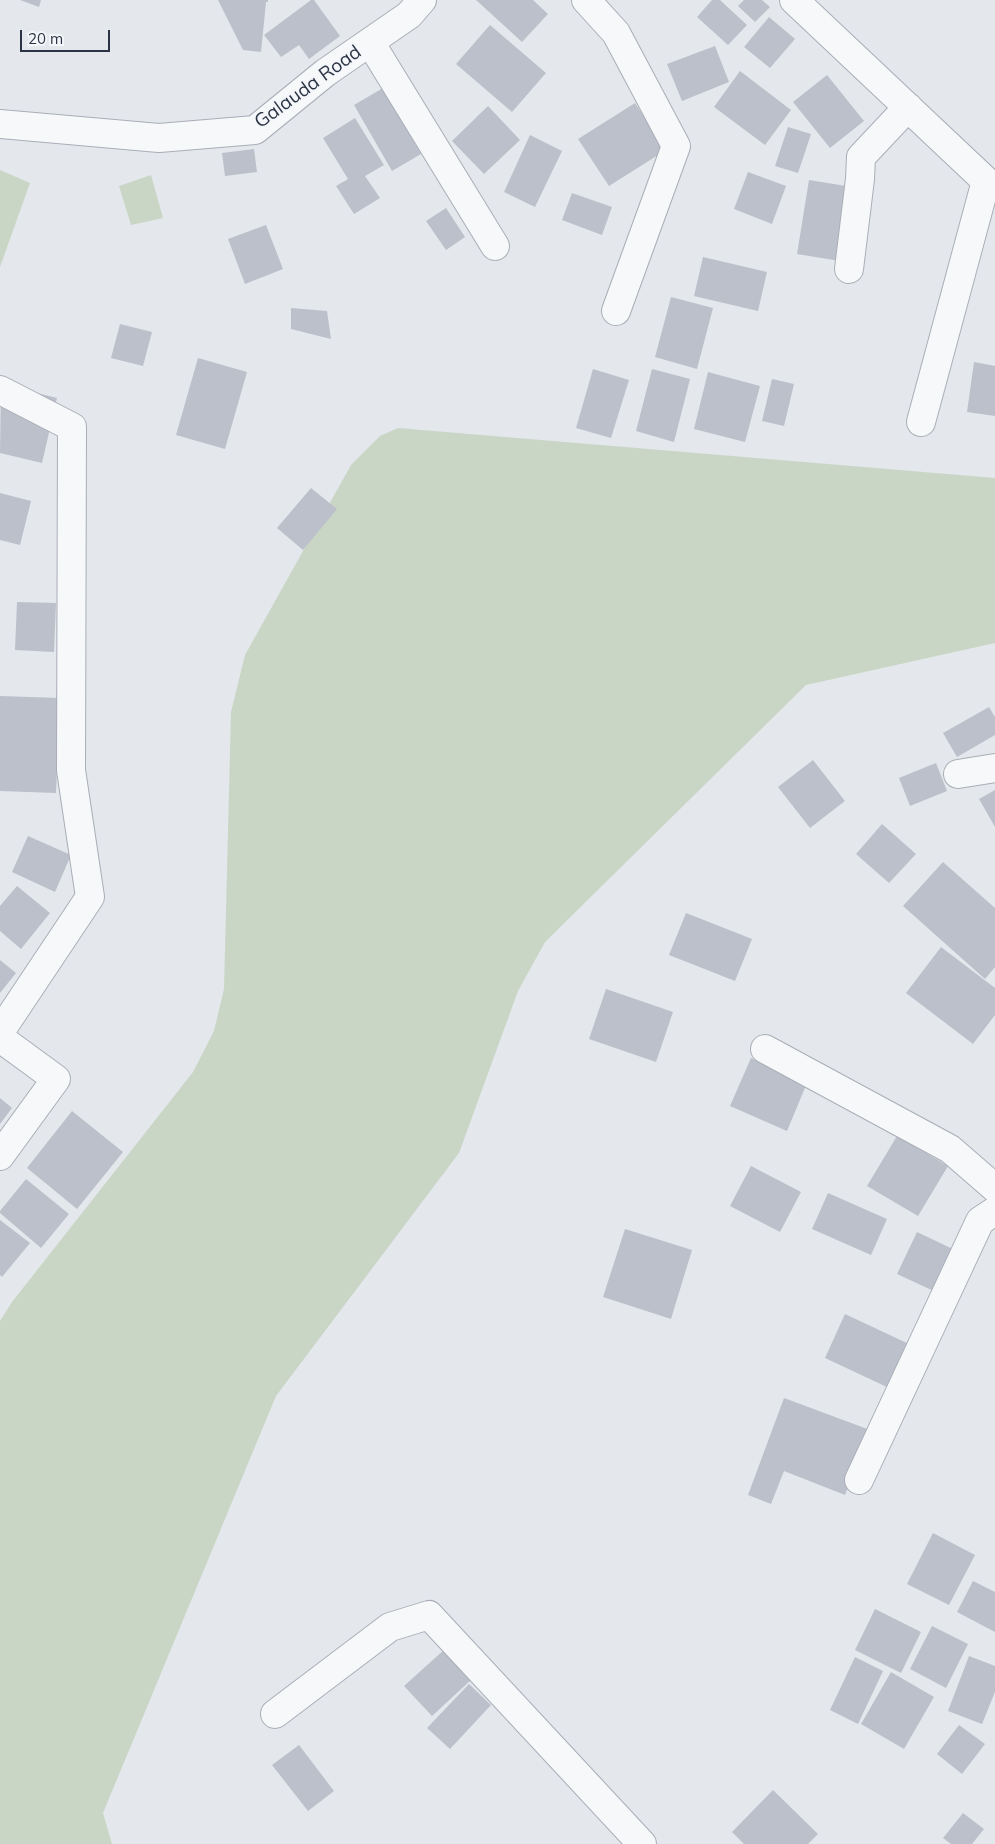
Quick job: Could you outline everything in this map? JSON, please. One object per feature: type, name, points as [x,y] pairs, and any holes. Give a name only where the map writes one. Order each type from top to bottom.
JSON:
[{"type":"street","name":"Galauda Road","points":[[0,124],[159,138],[255,130],[324,73],[409,15],[422,0]]},
{"type":"street","points":[[586,0],[616,33],[676,146],[616,311]]},
{"type":"street","points":[[794,0],[990,185],[922,422]]},
{"type":"street","points":[[370,42],[495,246]]},
{"type":"street","points":[[849,270],[861,157],[908,107]]},
{"type":"street","points":[[0,390],[72,428],[71,770],[90,897],[0,1032]]},
{"type":"street","points":[[958,774],[995,768]]},
{"type":"street","points":[[0,1038],[56,1080],[0,1156]]},
{"type":"street","points":[[765,1049],[950,1149],[995,1188]]},
{"type":"street","points":[[859,1480],[980,1221],[995,1211]]},
{"type":"street","points":[[275,1714],[390,1626],[429,1615],[642,1844]]},
{"type":"green space","points":[[0,170],[30,183],[0,267]]},
{"type":"green space","points":[[151,175],[163,218],[131,225],[119,186]]},
{"type":"green space","points":[[398,428],[995,478],[995,643],[806,685],[545,942],[518,991],[459,1153],[276,1396],[103,1813],[112,1844],[0,1844],[0,1321],[12,1302],[193,1072],[214,1031],[224,989],[231,712],[245,655],[351,465],[380,436]]},
{"type":"building","points":[[20,0],[41,0],[39,7]]},
{"type":"building","points":[[218,0],[268,0],[266,2],[261,52],[243,50]]},
{"type":"building","points":[[311,0],[314,0],[340,36],[309,59],[299,45],[281,57],[264,35]]},
{"type":"building","points":[[476,0],[533,0],[548,14],[522,42]]},
{"type":"building","points":[[712,0],[720,0],[747,25],[728,45],[697,17]]},
{"type":"building","points":[[744,0],[762,0],[770,7],[755,22],[738,6]]},
{"type":"building","points":[[769,17],[795,39],[770,68],[744,47]]},
{"type":"building","points":[[490,25],[546,73],[512,112],[456,64]]},
{"type":"building","points":[[715,46],[729,82],[682,101],[667,64]]},
{"type":"building","points":[[740,71],[791,110],[765,145],[714,107]]},
{"type":"building","points":[[827,75],[864,121],[830,148],[793,102]]},
{"type":"building","points":[[383,88],[421,154],[392,171],[354,105]]},
{"type":"building","points":[[635,103],[666,150],[609,186],[578,139]]},
{"type":"building","points":[[488,106],[520,140],[484,174],[452,141]]},
{"type":"building","points":[[355,118],[384,165],[365,176],[380,198],[354,214],[336,186],[348,179],[323,138]]},
{"type":"building","points":[[788,127],[811,134],[798,173],[775,166]]},
{"type":"building","points":[[530,135],[562,151],[535,207],[504,192]]},
{"type":"building","points":[[254,149],[257,172],[225,176],[222,153]]},
{"type":"building","points":[[748,172],[786,186],[772,224],[734,209]]},
{"type":"building","points":[[809,180],[852,187],[840,261],[797,254]]},
{"type":"building","points":[[572,193],[612,207],[602,235],[562,220]]},
{"type":"building","points":[[446,208],[465,237],[446,250],[426,221]]},
{"type":"building","points":[[266,225],[283,269],[245,284],[228,239]]},
{"type":"building","points":[[703,257],[767,272],[758,311],[694,296]]},
{"type":"building","points":[[671,297],[713,308],[697,369],[655,357]]},
{"type":"building","points":[[291,308],[327,311],[331,339],[291,329]]},
{"type":"building","points":[[120,324],[152,332],[143,366],[111,358]]},
{"type":"building","points":[[198,358],[247,372],[225,449],[176,435]]},
{"type":"building","points":[[974,362],[995,366],[995,416],[967,412]]},
{"type":"building","points":[[593,369],[629,380],[611,438],[576,428]]},
{"type":"building","points":[[652,369],[690,379],[674,442],[636,431]]},
{"type":"building","points":[[708,372],[760,386],[745,442],[694,429]]},
{"type":"building","points":[[772,379],[794,384],[784,426],[762,421]]},
{"type":"building","points":[[1,384],[57,398],[42,463],[0,453]]},
{"type":"building","points":[[311,488],[337,509],[303,550],[277,528]]},
{"type":"building","points":[[0,493],[31,501],[20,545],[0,540]]},
{"type":"building","points":[[17,602],[56,603],[54,652],[15,650]]},
{"type":"building","points":[[0,696],[60,698],[56,793],[0,791]]},
{"type":"building","points":[[989,707],[995,717],[995,735],[957,757],[943,733]]},
{"type":"building","points":[[813,760],[845,801],[810,828],[778,787]]},
{"type":"building","points":[[936,763],[947,791],[910,806],[899,778]]},
{"type":"building","points":[[995,790],[995,827],[979,799]]},
{"type":"building","points":[[882,824],[916,854],[889,883],[856,854]]},
{"type":"building","points":[[28,836],[71,855],[55,892],[12,872]]},
{"type":"building","points":[[943,862],[995,908],[995,967],[985,979],[903,906]]},
{"type":"building","points":[[17,886],[50,913],[21,949],[0,931],[0,906]]},
{"type":"building","points":[[686,913],[752,939],[735,981],[669,955]]},
{"type":"building","points":[[941,947],[995,988],[995,1015],[973,1044],[906,993]]},
{"type":"building","points":[[0,960],[16,973],[0,993]]},
{"type":"building","points":[[606,989],[673,1012],[656,1062],[589,1039]]},
{"type":"building","points":[[751,1058],[807,1083],[787,1131],[730,1106]]},
{"type":"building","points":[[0,1098],[12,1108],[0,1124]]},
{"type":"building","points":[[72,1111],[123,1152],[77,1209],[27,1168]]},
{"type":"building","points":[[897,1136],[948,1166],[918,1216],[867,1186]]},
{"type":"building","points":[[751,1166],[801,1192],[780,1232],[730,1206]]},
{"type":"building","points":[[26,1179],[69,1214],[41,1248],[0,1213]]},
{"type":"building","points":[[828,1193],[887,1219],[871,1255],[812,1229]]},
{"type":"building","points":[[0,1220],[30,1243],[2,1277],[0,1275]]},
{"type":"building","points":[[625,1229],[692,1250],[671,1319],[603,1297]]},
{"type":"building","points":[[917,1232],[957,1251],[938,1293],[897,1274]]},
{"type":"building","points":[[845,1314],[909,1344],[889,1388],[825,1358]]},
{"type":"building","points":[[784,1398],[870,1430],[845,1495],[784,1471],[771,1504],[748,1495]]},
{"type":"building","points":[[933,1533],[975,1555],[949,1605],[907,1584]]},
{"type":"building","points":[[973,1581],[995,1592],[995,1632],[957,1612]]},
{"type":"building","points":[[875,1609],[921,1632],[901,1673],[855,1650]]},
{"type":"building","points":[[932,1626],[968,1644],[946,1688],[910,1669]]},
{"type":"building","points":[[445,1649],[472,1679],[432,1716],[404,1686]]},
{"type":"building","points":[[969,1656],[995,1666],[995,1692],[982,1724],[948,1711]]},
{"type":"building","points":[[855,1657],[883,1671],[858,1724],[830,1710]]},
{"type":"building","points":[[891,1672],[934,1697],[904,1749],[861,1724]]},
{"type":"building","points":[[469,1684],[491,1705],[450,1749],[427,1728]]},
{"type":"building","points":[[959,1725],[985,1744],[962,1774],[937,1754]]},
{"type":"building","points":[[299,1745],[334,1791],[308,1811],[272,1765]]},
{"type":"building","points":[[773,1790],[818,1834],[808,1844],[744,1844],[732,1832]]},
{"type":"building","points":[[963,1813],[984,1829],[972,1844],[951,1844],[943,1838]]}]
